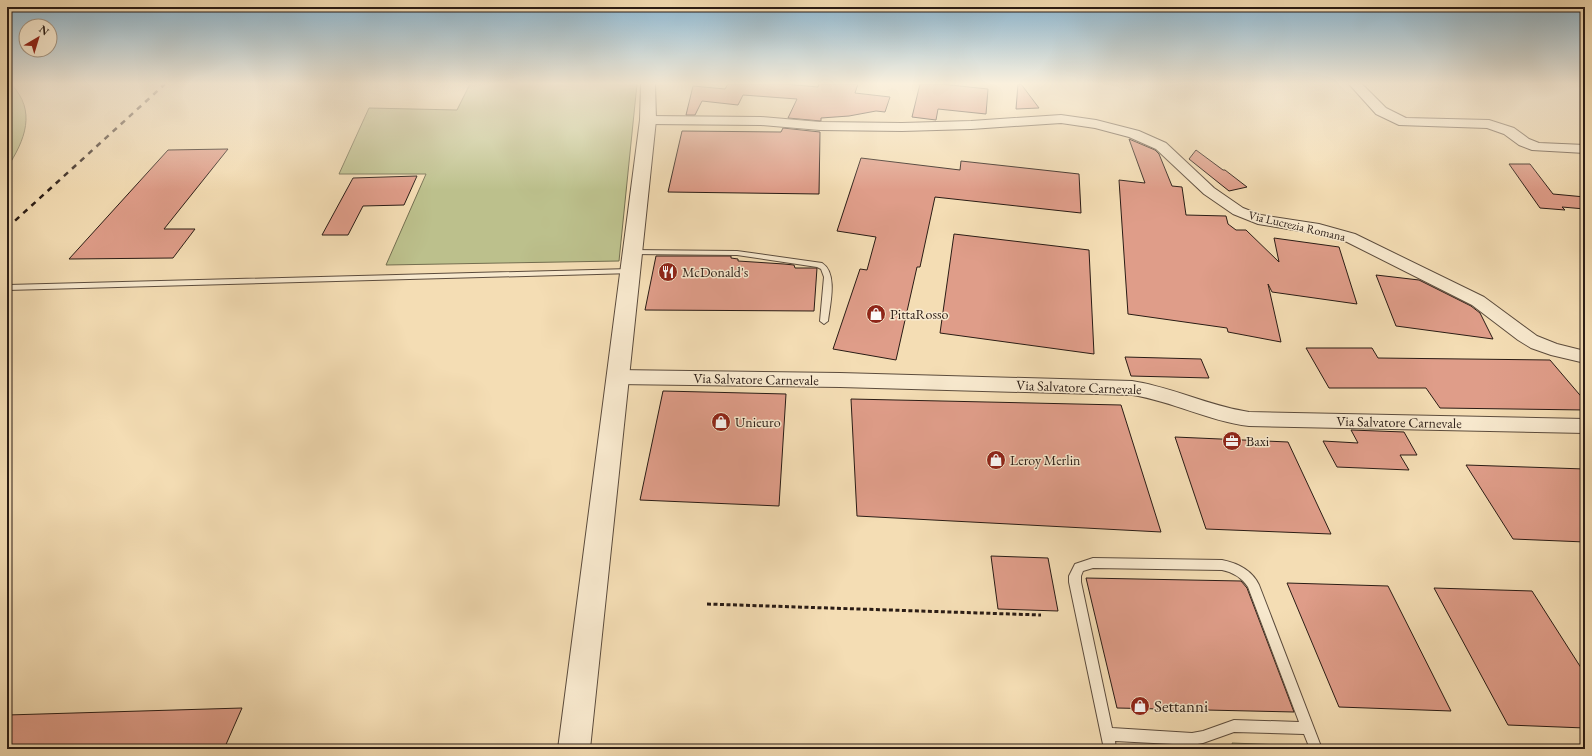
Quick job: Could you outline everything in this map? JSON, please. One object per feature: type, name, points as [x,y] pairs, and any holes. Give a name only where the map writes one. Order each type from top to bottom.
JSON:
[{"type":"street","name":"Via Lucrezia Romana","points":[[648,120],[761,121],[820,126],[902,127],[971,125],[1057,119]]},
{"type":"street","name":"Via Lucrezia Romana","points":[[1064,119],[1082,121],[1115,128],[1145,138],[1161,146],[1209,191],[1238,211],[1258,219],[1325,230],[1354,240],[1471,297],[1537,343],[1561,352],[1585,358]]},
{"type":"street","points":[[1398,119],[1404,122],[1418,123],[1485,124],[1509,130],[1524,142],[1537,147],[1585,149]]},
{"type":"street","points":[[574,749],[648,120]]},
{"type":"street","name":"Via Salvatore Carnevale","points":[[617,377],[840,380],[1132,388],[1163,393],[1207,410],[1241,419],[1585,426]]},
{"type":"lane","points":[[8,288],[631,262],[738,253],[819,265],[824,268],[828,278],[824,321]]},
{"type":"lane","points":[[1110,749],[1075,582],[1075,576],[1079,567],[1093,563],[1222,566],[1234,569],[1244,575],[1253,585],[1316,749]]},
{"type":"lane","points":[[1107,734],[1192,739],[1205,737],[1222,729],[1234,726],[1308,728]]},
{"type":"path","points":[[707,604],[1041,615]]},
{"type":"green space","points":[[7,119],[26,119],[26,126],[19,147],[7,168]]},
{"type":"green space","points":[[364,119],[633,119],[619,261],[386,265],[426,174],[339,174]]},
{"type":"green space","points":[[1232,743],[1282,745],[1283,749],[1234,749]]},
{"type":"building","points":[[802,119],[821,119],[821,121]]},
{"type":"building","points":[[783,128],[820,132],[819,194],[668,192],[682,131],[781,132]]},
{"type":"building","points":[[1129,139],[1155,150],[1159,154],[1172,186],[1182,187],[1186,215],[1226,216],[1228,224],[1236,230],[1246,230],[1279,262],[1274,238],[1339,247],[1357,304],[1272,292],[1268,284],[1281,342],[1228,332],[1227,328],[1128,314],[1119,180],[1145,183]]},
{"type":"building","points":[[228,149],[164,229],[195,229],[173,258],[69,259],[168,150]]},
{"type":"building","points":[[1196,150],[1247,187],[1229,191],[1189,159]]},
{"type":"building","points":[[861,158],[960,170],[961,161],[1079,174],[1081,213],[935,197],[920,267],[917,267],[896,360],[833,349],[860,269],[867,270],[876,237],[837,231]]},
{"type":"building","points":[[1509,164],[1530,164],[1553,194],[1585,197],[1585,209],[1562,207],[1565,210],[1540,208]]},
{"type":"building","points":[[417,176],[404,205],[363,206],[348,235],[322,235],[353,178]]},
{"type":"building","points":[[954,234],[1089,250],[1094,354],[940,333]]},
{"type":"building","points":[[656,256],[731,256],[731,258],[738,259],[738,261],[794,265],[795,268],[817,268],[814,311],[645,310]]},
{"type":"building","points":[[1376,275],[1419,280],[1471,306],[1480,313],[1493,339],[1396,326]]},
{"type":"building","points":[[1306,348],[1372,348],[1378,358],[1550,360],[1585,401],[1585,410],[1440,408],[1426,388],[1329,388]]},
{"type":"building","points":[[1125,357],[1201,359],[1209,378],[1131,376]]},
{"type":"building","name":"Unieuro","points":[[663,391],[786,394],[779,506],[640,500]]},
{"type":"building","name":"Leroy Merlin","points":[[851,399],[1121,405],[1161,532],[857,516]]},
{"type":"building","points":[[1351,430],[1404,432],[1417,455],[1400,455],[1409,470],[1337,467],[1323,441],[1358,443]]},
{"type":"building","points":[[1175,437],[1288,442],[1331,534],[1206,529]]},
{"type":"building","points":[[1466,465],[1585,469],[1585,542],[1513,539]]},
{"type":"building","points":[[991,556],[1048,558],[1058,611],[998,609]]},
{"type":"building","points":[[1086,578],[1241,581],[1247,588],[1294,712],[1117,708]]},
{"type":"building","points":[[1287,583],[1388,586],[1451,711],[1339,707]]},
{"type":"building","points":[[1434,588],[1532,591],[1585,674],[1585,728],[1508,725]]},
{"type":"building","points":[[242,708],[224,749],[7,749],[7,715]]},
{"type":"railway","points":[[7,228],[126,119]]},
{"type":"place","name":"McDonald's","points":[[668,272]]},
{"type":"place","name":"PittaRosso","points":[[876,314]]},
{"type":"place","name":"Unieuro","points":[[721,422]]},
{"type":"place","name":"Baxi","points":[[1232,441]]},
{"type":"place","name":"Leroy Merlin","points":[[996,460]]},
{"type":"place","name":"Settanni","points":[[1140,706]]}]
